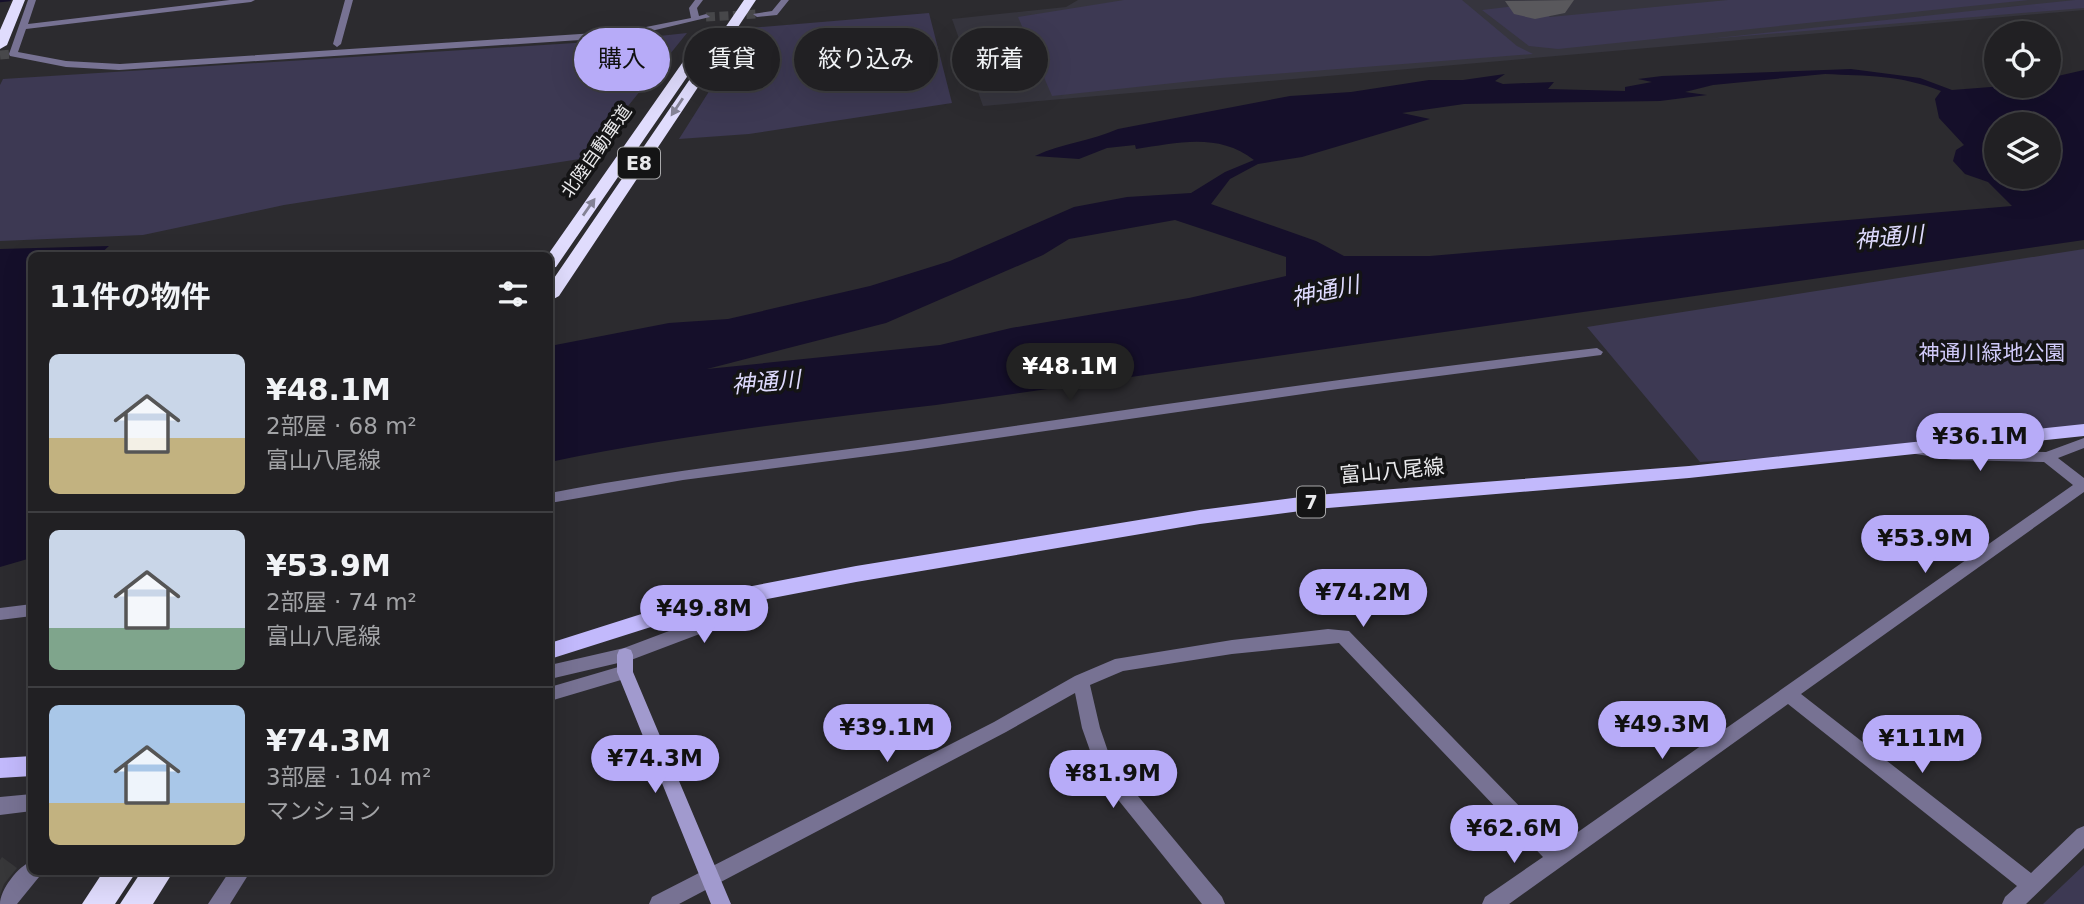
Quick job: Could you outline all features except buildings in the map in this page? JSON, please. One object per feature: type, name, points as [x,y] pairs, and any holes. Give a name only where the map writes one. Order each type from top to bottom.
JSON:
[{"type":"highway","points":[[0,18],[8,0]]},
{"type":"highway","points":[[0,45],[19,0]]},
{"type":"highway","name":"北陸自動車道","points":[[553,258],[709,24],[734,0]]},
{"type":"highway","name":"北陸自動車道","points":[[553,292],[750,0]]},
{"type":"highway","points":[[97,904],[119,875]]},
{"type":"highway","points":[[135,904],[156,875]]},
{"type":"main road","name":"富山八尾線","points":[[553,650],[684,608],[761,593],[1015,546],[1316,502],[1689,472],[1916,450],[2084,430]]},
{"type":"main road","points":[[0,768],[28,766]]},
{"type":"street","points":[[32,0],[13,54],[49,62],[119,67],[626,34],[695,18],[709,24]]},
{"type":"street","points":[[23,27],[251,0]]},
{"type":"street","points":[[337,44],[349,0]]},
{"type":"street","points":[[695,18],[693,8],[699,0]]},
{"type":"street","points":[[757,14],[774,13],[785,0]]},
{"type":"street","points":[[553,497],[694,471],[908,446],[1362,379],[1597,352]]},
{"type":"street","points":[[1916,450],[1952,455],[2047,457],[2084,443]]},
{"type":"street","points":[[1492,904],[2083,485],[2047,457]]},
{"type":"street","points":[[553,693],[729,616],[761,593]]},
{"type":"street","points":[[0,614],[28,610]]},
{"type":"street","points":[[659,904],[1000,727],[1081,681],[1121,664],[1232,647],[1343,636],[1558,859]]},
{"type":"street","points":[[553,672],[625,663]]},
{"type":"street","points":[[625,663],[721,904]]},
{"type":"street","points":[[1081,681],[1091,728],[1105,770],[1215,904]]},
{"type":"street","points":[[1789,695],[2032,886]]},
{"type":"street","points":[[0,806],[28,802]]},
{"type":"street","points":[[2012,904],[2084,835]]},
{"type":"street","points":[[5,904],[28,875]]},
{"type":"street","points":[[218,904],[238,875]]},
{"type":"shaded area","points":[[1078,0],[2084,0],[2084,10],[983,106],[978,91],[1048,91],[1048,28],[955,28],[952,19],[1066,7]]},
{"type":"green space","points":[[1124,0],[1462,0],[1517,46],[1533,54],[1221,78],[1052,96],[1048,87],[1048,28],[1023,28],[1018,17]]},
{"type":"green space","points":[[1728,0],[2029,0],[1558,49],[1529,46],[1482,10],[1533,4],[1550,17]]},
{"type":"green space","points":[[2084,0],[2084,8],[1707,39]]},
{"type":"green space","points":[[929,13],[933,28],[794,28],[794,91],[938,91],[938,48],[952,103],[749,134],[679,139],[709,91],[780,91],[780,28],[749,28]]},
{"type":"green space","points":[[684,33],[670,54],[670,35]]},
{"type":"green space","points":[[574,43],[574,91],[640,91],[586,158],[284,205],[143,235],[0,241],[0,85],[3,79]]},
{"type":"green space","name":"神通川緑地公園","points":[[2084,249],[2084,430],[1915,450],[1700,462],[1587,327]]},
{"type":"green space","points":[[2084,865],[2084,904],[2043,904]]},
{"type":"water","name":"神通川","points":[[1851,69],[1920,78],[1952,90],[1984,88],[1984,98],[2061,98],[2061,75],[2084,70],[2084,240],[936,405],[742,429],[553,461],[553,345],[669,323],[728,319],[870,286],[950,261],[1074,207],[1127,197],[1191,193],[1225,172],[1254,160],[1226,146],[1197,142],[1136,149],[1135,145],[1107,148],[1079,159],[1035,156],[1056,148],[1118,129],[1290,96],[1351,92],[1429,80],[1463,80],[1505,74],[1495,81],[1503,84],[1554,82],[1548,89],[1625,91],[1625,87],[1652,82],[1638,79]],"holes":[[[1825,74],[1898,79],[1941,91],[1935,99],[1939,118],[1964,145],[1956,150],[1953,161],[1965,174],[1984,181],[1984,112],[2061,112],[2061,189],[1995,189],[2012,206],[1430,256],[1344,256],[1316,241],[1211,204],[1230,179],[1258,164],[1302,157],[1430,119],[1402,113],[1464,104],[1660,101],[1707,95],[1685,92],[1713,85]],[[1175,220],[1286,257],[1286,276],[1189,298],[1011,328],[940,345],[707,369],[886,323],[1043,255],[1069,239]]]},
{"type":"water","points":[[109,246],[102,252],[28,252],[28,559],[0,567],[0,249]]},
{"type":"waterway","points":[[0,1],[10,0]]},
{"type":"runway","points":[[1535,1],[1544,0]]},
{"type":"tunnel","points":[[706,17],[757,14]]},
{"type":"tunnel","points":[[0,55],[13,54]]}]
